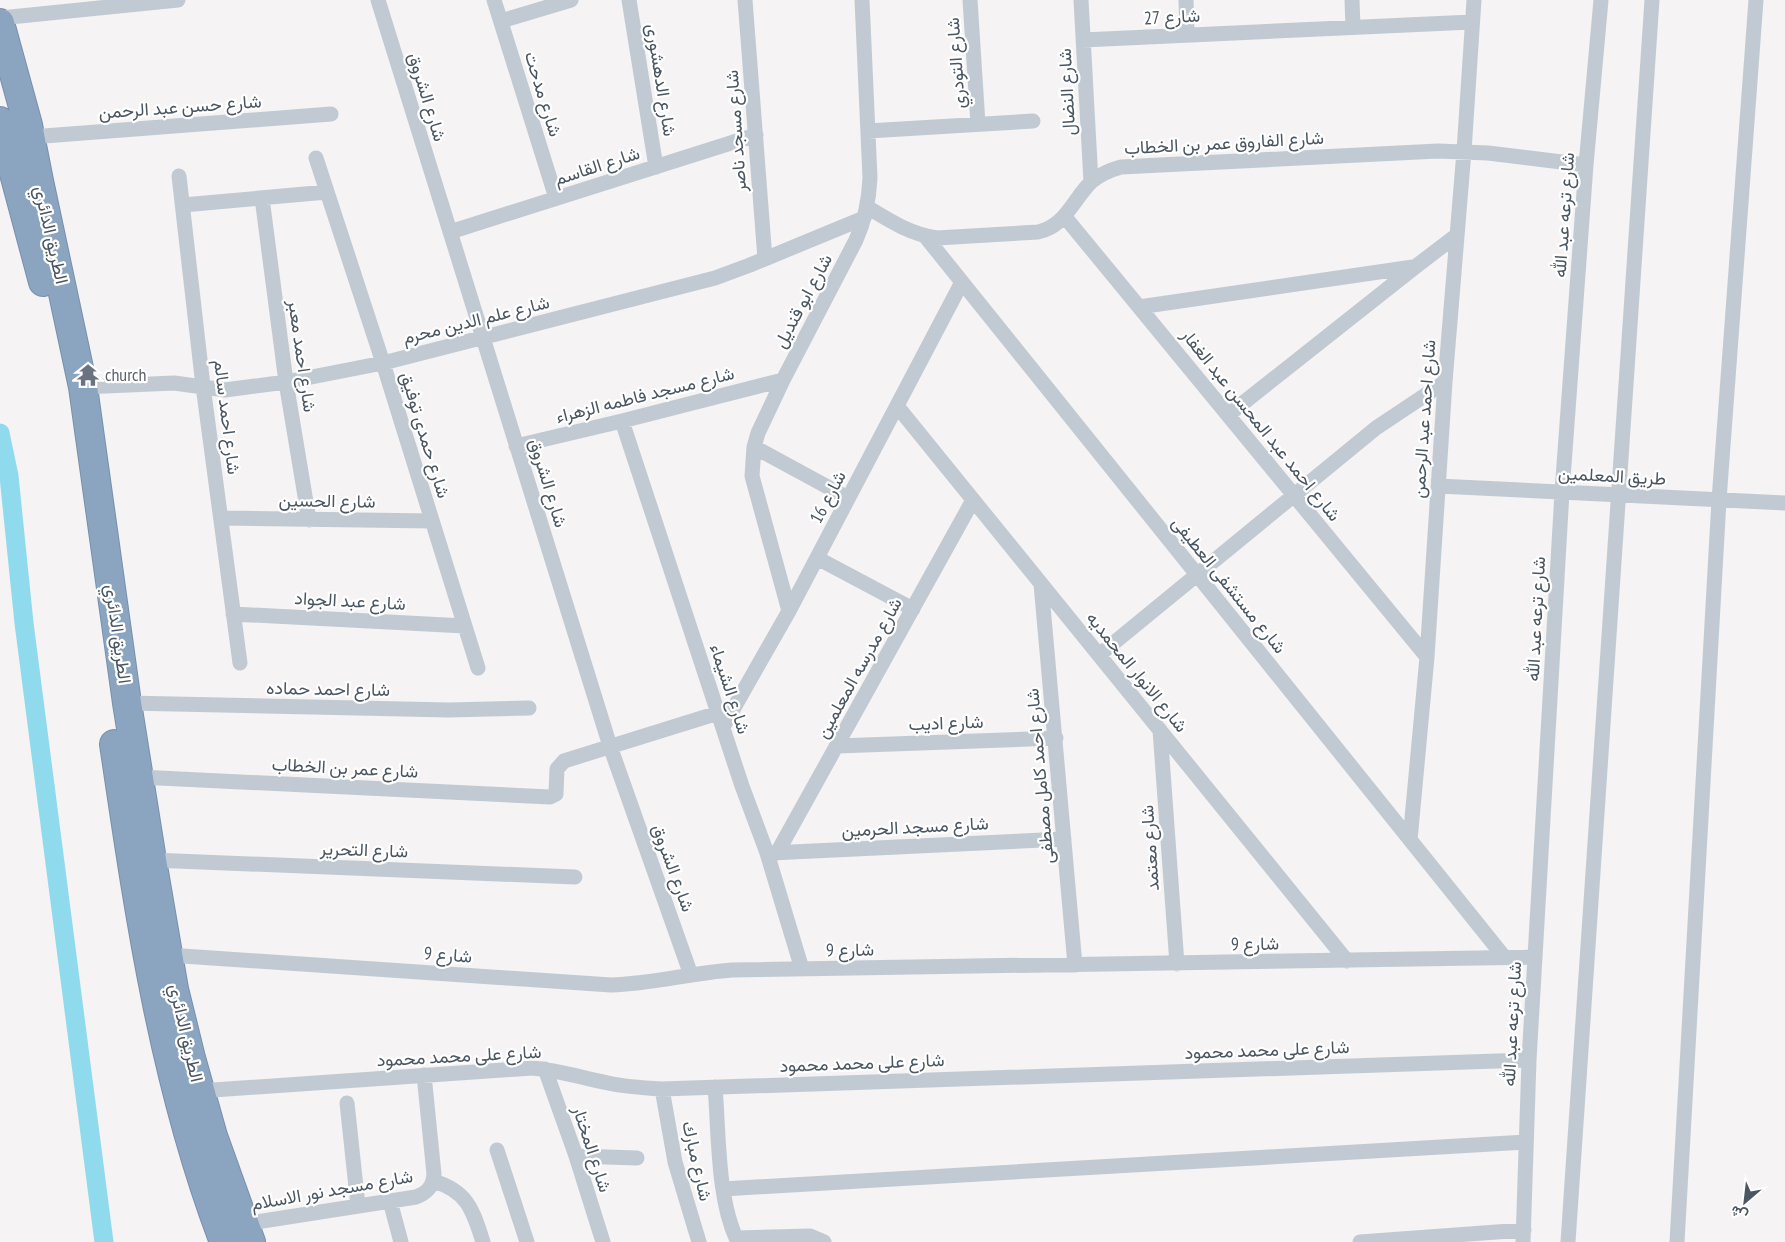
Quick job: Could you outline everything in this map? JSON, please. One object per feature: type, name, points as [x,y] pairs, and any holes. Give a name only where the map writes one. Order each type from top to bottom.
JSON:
[{"type":"highway","name":"الطريق الدائري","points":[[0,22],[11,103],[24,147],[38,181],[83,387],[138,777],[168,955],[199,1092],[213,1136],[239,1236]]},
{"type":"highway","name":"الطريق الدائري","points":[[0,122],[24,147],[53,321],[66,385],[86,516],[108,702],[131,861],[154,992],[171,1073],[207,1194],[239,1236]]},
{"type":"street","points":[[0,18],[65,6],[178,0]]},
{"type":"street","name":"شارع الشروق","points":[[378,0],[610,746],[691,975]]},
{"type":"street","name":"شارع مدحت","points":[[494,0],[556,198]]},
{"type":"street","points":[[501,21],[571,0]]},
{"type":"street","name":"شارع الدهشورى","points":[[628,0],[656,167]]},
{"type":"street","name":"شارع مسجد ناصر","points":[[745,0],[765,259]]},
{"type":"street","name":"شارع ابو قنديل","points":[[789,611],[752,476],[754,447],[758,433],[783,380],[856,240],[866,213],[870,178],[862,0]]},
{"type":"street","name":"شارع التودري","points":[[970,0],[978,124]]},
{"type":"street","name":"شارع النضال","points":[[1080,0],[1092,182]]},
{"type":"street","points":[[1186,0],[1187,35]]},
{"type":"street","points":[[1352,0],[1353,27]]},
{"type":"street","name":"شارع احمد عبد الرحمن","points":[[1410,840],[1427,657],[1445,382],[1458,236],[1474,0]]},
{"type":"street","name":"شارع ترعه عبد الله","points":[[1523,1236],[1534,957],[1562,492],[1586,165],[1601,0]]},
{"type":"street","points":[[1568,1242],[1652,0]]},
{"type":"street","points":[[1677,1242],[1719,500],[1756,0]]},
{"type":"street","name":"شارع 27","points":[[1083,40],[1472,22]]},
{"type":"street","name":"شارع حسن عبد الرحمن","points":[[24,147],[331,114]]},
{"type":"street","points":[[868,131],[1033,121]]},
{"type":"street","name":"شارع القاسم","points":[[450,232],[756,135]]},
{"type":"street","name":"شارع الفاروق عمر بن الخطاب","points":[[866,213],[904,229],[937,238],[1038,232],[1048,230],[1065,217],[1092,182],[1105,172],[1121,167],[1412,151],[1464,152],[1586,165]]},
{"type":"street","name":"شارع حمدى توفيق","points":[[316,158],[383,363],[478,668]]},
{"type":"street","name":"شارع احمد سالم","points":[[179,176],[203,386],[240,663]]},
{"type":"street","points":[[182,205],[327,192]]},
{"type":"street","name":"شارع احمد معبر","points":[[262,198],[286,382],[309,520]]},
{"type":"street","name":"شارع علم الدين محرم","points":[[83,387],[174,383],[215,389],[234,389],[286,382],[383,363],[715,278],[765,259],[866,213]]},
{"type":"street","name":"شارع احمد عبد المحسن عبد الغفار","points":[[1065,217],[1427,657]]},
{"type":"street","name":"شارع مستشفى العطيفى","points":[[924,236],[1505,958]]},
{"type":"street","points":[[1228,415],[1415,267],[1458,236]]},
{"type":"street","points":[[1139,307],[1415,267]]},
{"type":"street","name":"شارع 16","points":[[720,720],[789,611],[962,282]]},
{"type":"street","name":"شارع مسجد فاطمه الزهراء","points":[[516,446],[783,380]]},
{"type":"street","points":[[1099,655],[1376,428],[1445,382]]},
{"type":"street","name":"شارع الانوار المحمديه","points":[[897,406],[1348,961]]},
{"type":"street","name":"شارع الشيماء","points":[[622,421],[720,720],[772,853],[802,969]]},
{"type":"street","points":[[754,447],[848,498]]},
{"type":"street","name":"طريق المعلمين","points":[[1438,486],[1785,503]]},
{"type":"street","name":"شارع مدرسه المعلمين","points":[[772,853],[837,746],[973,500]]},
{"type":"street","name":"شارع الحسين","points":[[221,518],[432,521]]},
{"type":"street","points":[[817,558],[913,609]]},
{"type":"street","name":"شارع احمد كامل مصطفى","points":[[1041,584],[1075,965]]},
{"type":"street","name":"شارع عبد الجواد","points":[[233,614],[465,626]]},
{"type":"street","name":"شارع احمد حماده","points":[[127,703],[440,710],[529,708]]},
{"type":"street","points":[[610,746],[720,720]]},
{"type":"street","name":"شارع معتمد","points":[[1160,730],[1177,964]]},
{"type":"street","name":"شارع اديب","points":[[837,746],[1056,738]]},
{"type":"street","name":"شارع عمر بن الخطاب","points":[[138,777],[550,797],[556,794],[557,769],[560,764],[610,746]]},
{"type":"street","name":"شارع مسجد الحرمين","points":[[772,853],[1064,839]]},
{"type":"street","name":"شارع التحرير","points":[[152,860],[575,877]]},
{"type":"street","name":"شارع 9","points":[[168,955],[611,985],[652,983],[691,975],[732,970],[1534,957]]},
{"type":"street","name":"شارع على محمد محمود","points":[[199,1092],[518,1069],[545,1069],[627,1087],[662,1089],[1529,1060]]},
{"type":"street","name":"شارع المختار","points":[[545,1069],[576,1156],[603,1242]]},
{"type":"street","name":"شارع مسجد نور الاسلام","points":[[239,1236],[358,1206],[424,1194],[430,1189],[434,1174],[424,1075]]},
{"type":"street","points":[[715,1087],[723,1189],[730,1222],[737,1240],[810,1236],[824,1242]]},
{"type":"street","name":"شارع مبارك","points":[[662,1089],[675,1162],[699,1242]]},
{"type":"street","points":[[347,1103],[358,1206]]},
{"type":"street","points":[[723,1189],[1526,1142]]},
{"type":"street","points":[[497,1150],[527,1242]]},
{"type":"street","points":[[576,1156],[637,1158]]},
{"type":"street","points":[[433,1181],[444,1184],[463,1197],[475,1217],[483,1242]]},
{"type":"street","points":[[390,1201],[401,1242]]},
{"type":"street","points":[[1360,1242],[1523,1236]]},
{"type":"waterway","points":[[0,433],[9,476],[24,623],[104,1242]]},
{"type":"place","name":"church","points":[[88,375]]}]
